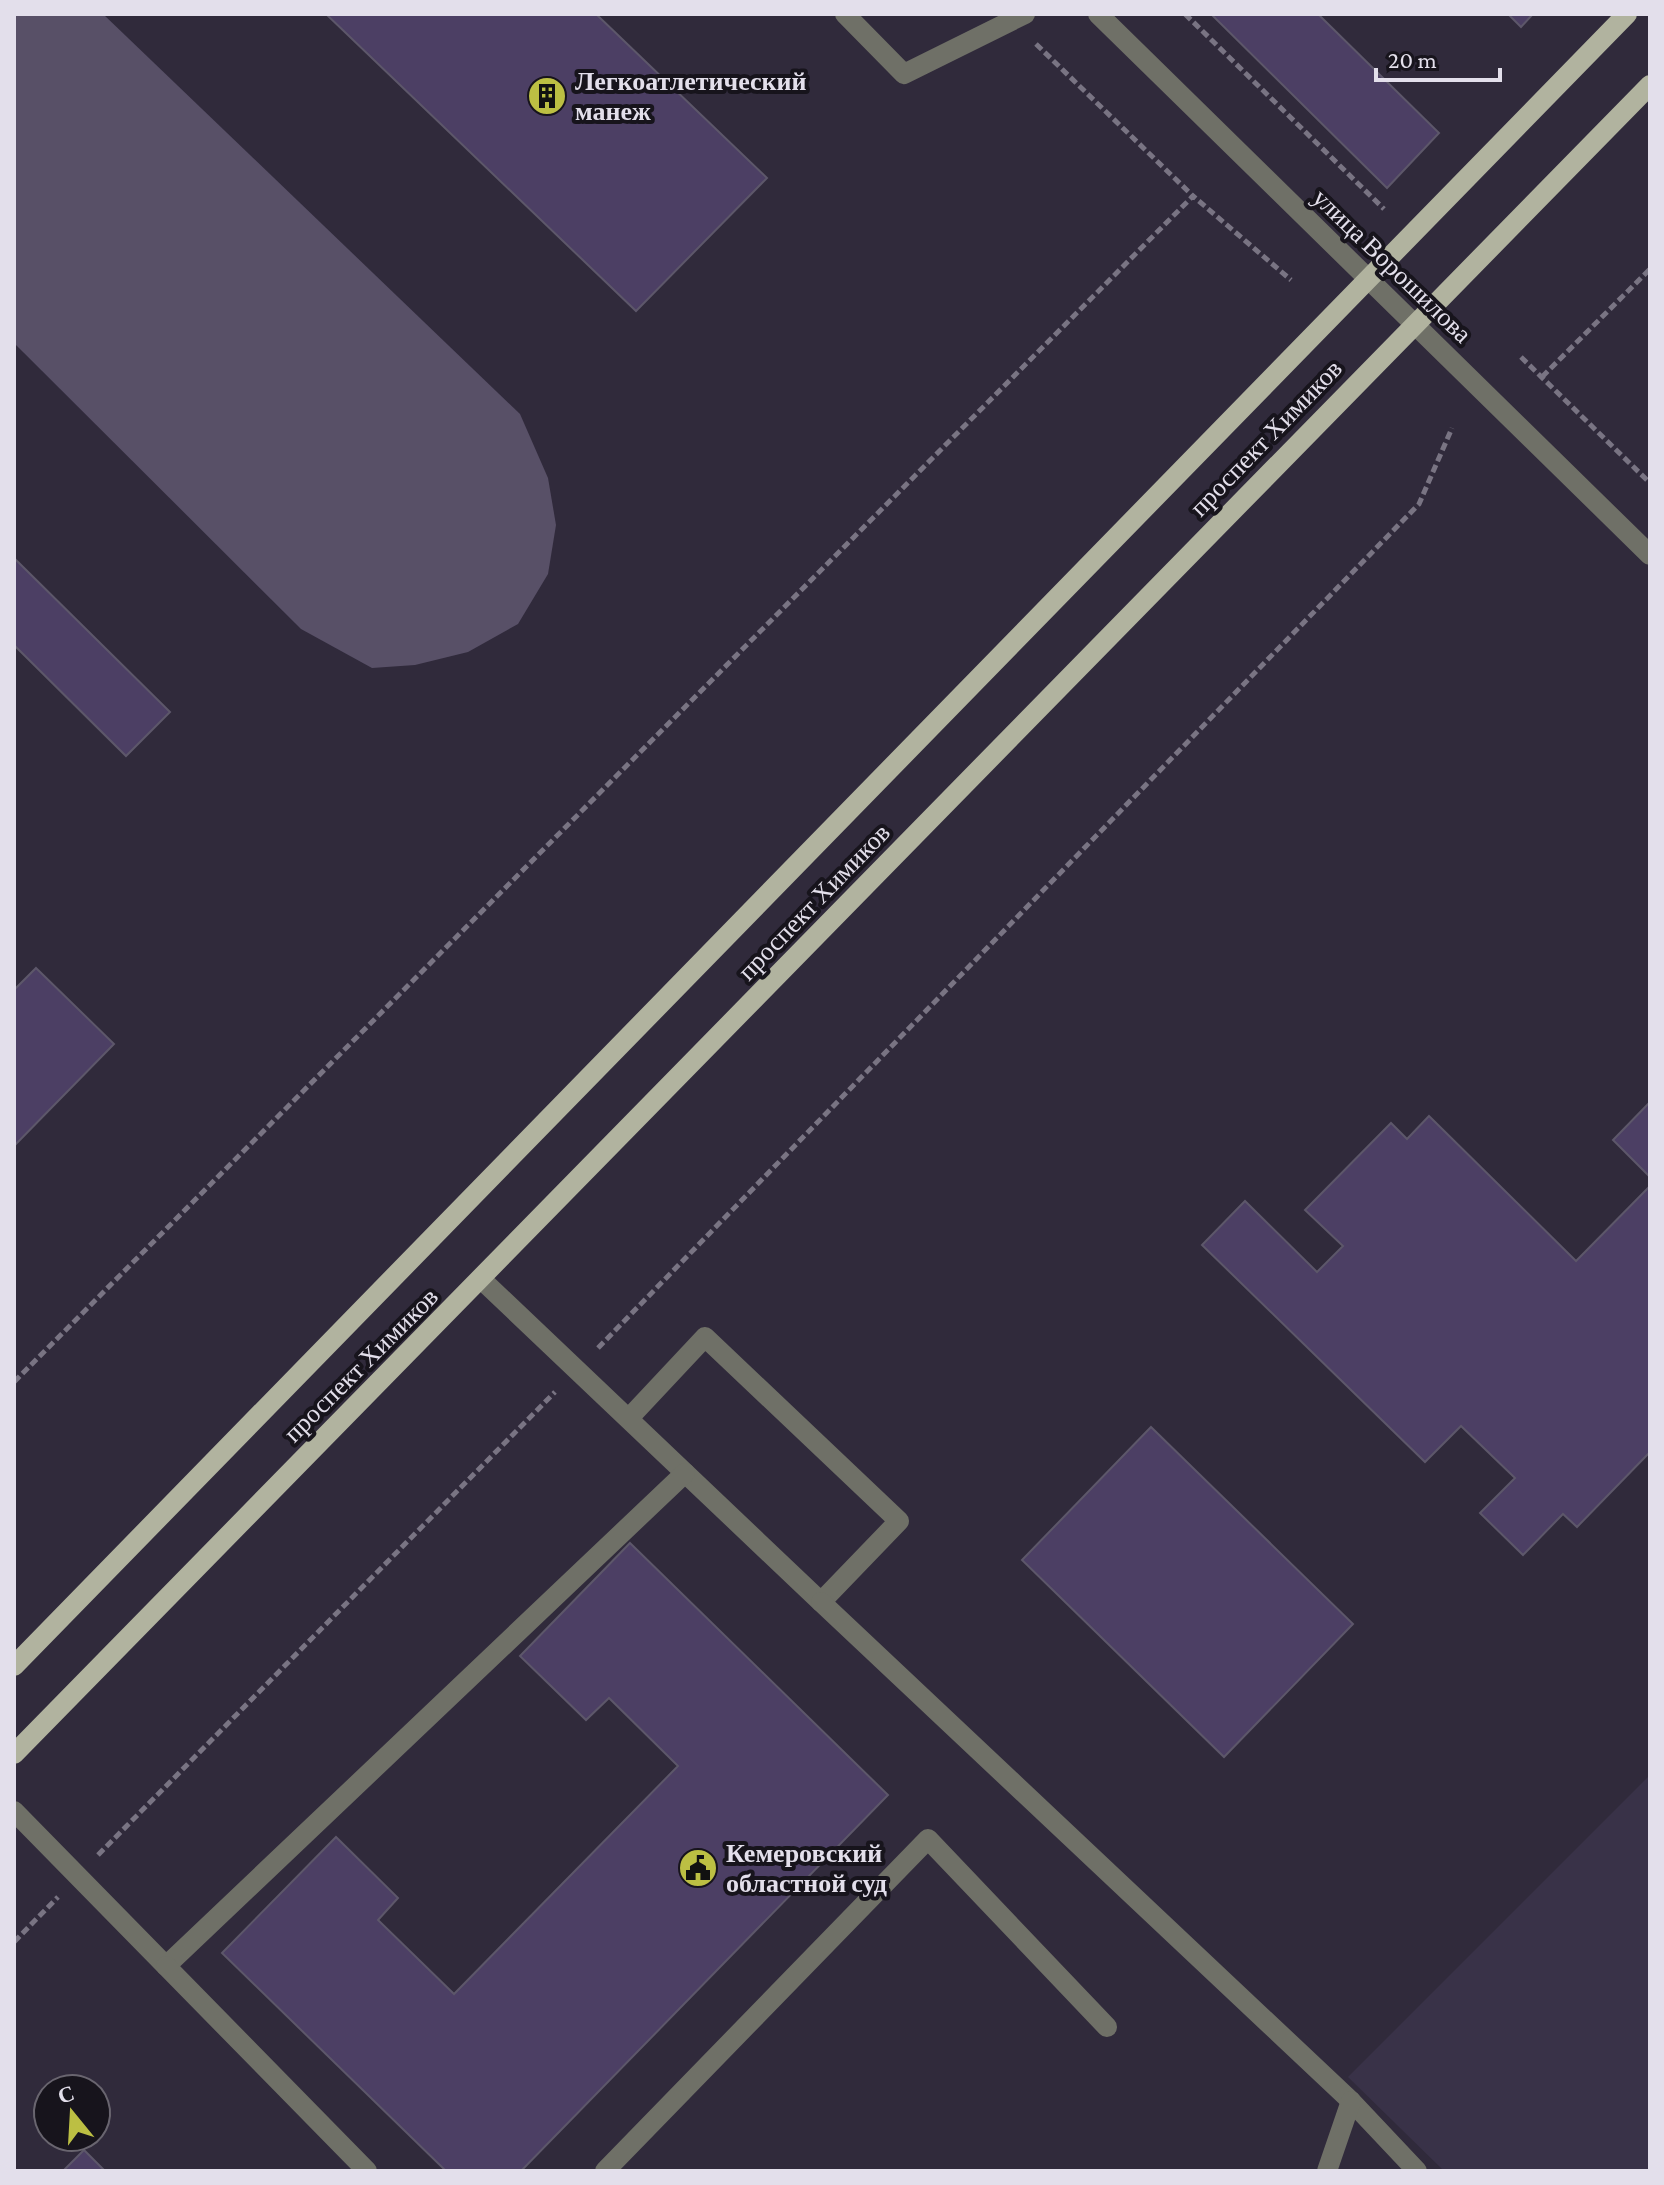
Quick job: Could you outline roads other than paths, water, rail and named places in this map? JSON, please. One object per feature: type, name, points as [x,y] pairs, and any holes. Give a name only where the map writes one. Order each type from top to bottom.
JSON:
[{"type":"main road","name":"проспект Химиков","points":[[14,1666],[1627,14]]},
{"type":"main road","name":"проспект Химиков","points":[[14,1754],[1650,85]]},
{"type":"street","points":[[845,14],[904,74],[1018,17]]},
{"type":"street","name":"улица Ворошилова","points":[[1098,14],[1650,555]]},
{"type":"street","points":[[481,1279],[1351,2101],[1417,2171]]},
{"type":"street","points":[[630,1417],[705,1337],[899,1521],[821,1602]]},
{"type":"street","points":[[166,1966],[685,1473]]},
{"type":"street","points":[[14,1811],[367,2171]]},
{"type":"street","points":[[605,2171],[928,1839],[1107,2027]]},
{"type":"street","points":[[1327,2171],[1351,2101]]},
{"type":"place","name":"Легкоатлетический манеж","points":[[547,96]]},
{"type":"place","name":"Кемеровский областной суд","points":[[698,1868]]}]
